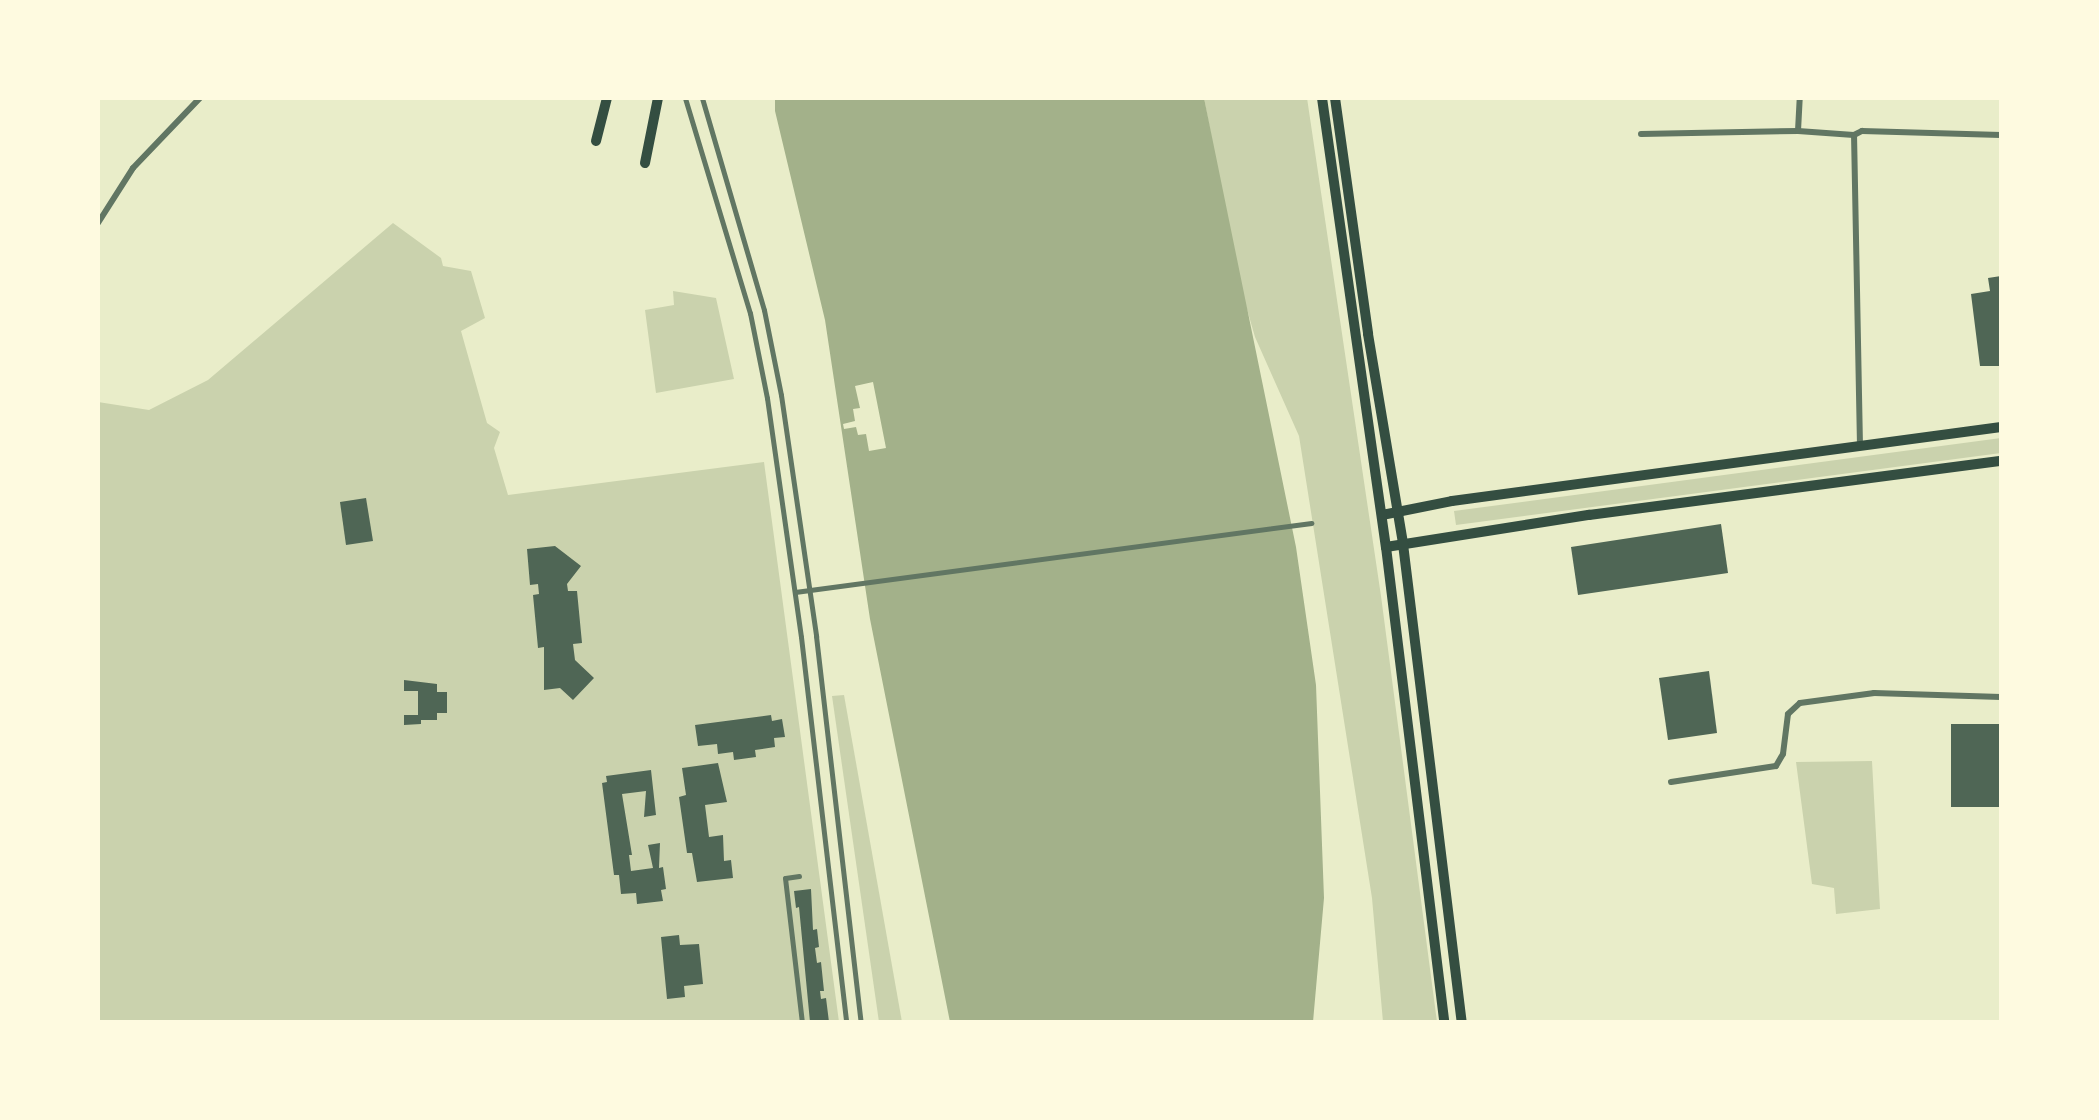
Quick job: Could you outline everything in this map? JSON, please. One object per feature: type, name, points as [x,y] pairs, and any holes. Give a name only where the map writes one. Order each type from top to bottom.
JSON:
[{"type":"main road","points":[[596,141],[607,98]]},
{"type":"main road","points":[[645,163],[658,98]]},
{"type":"main road","points":[[1322,98],[1382,515],[1444,1022]]},
{"type":"main road","points":[[1335,98],[1403,544],[1462,1022]]},
{"type":"main road","points":[[1382,515],[2001,427]]},
{"type":"main road","points":[[1386,547],[1579,517],[2001,461]]},
{"type":"street","points":[[98,223],[133,168],[200,98]]},
{"type":"street","points":[[685,98],[750,313],[795,592],[846,1022]]},
{"type":"street","points":[[702,98],[764,310],[809,589],[861,1022]]},
{"type":"street","points":[[1798,131],[1800,98]]},
{"type":"street","points":[[1641,134],[1798,131],[1854,135],[1862,131],[2001,135]]},
{"type":"street","points":[[1854,135],[1860,446]]},
{"type":"street","points":[[795,592],[1311,523]]},
{"type":"street","points":[[1671,782],[1776,766],[1783,754],[1788,714],[1800,703],[1874,693],[2001,697]]},
{"type":"street","points":[[799,876],[785,878],[802,1022]]},
{"type":"shaded area","points":[[775,98],[1204,98],[1296,547],[1316,685],[1324,898],[1313,1022],[950,1022],[870,619],[825,320],[775,111]]},
{"type":"shaded area","points":[[1204,98],[1307,98],[1381,596],[1437,1022],[1383,1022],[1372,898],[1299,436],[1255,337],[1238,278]]},
{"type":"shaded area","points":[[393,223],[441,258],[443,266],[471,271],[485,318],[461,331],[487,423],[500,432],[494,448],[508,495],[764,462],[839,1022],[98,1022],[98,402],[149,410],[208,380]]},
{"type":"shaded area","points":[[673,291],[716,298],[734,379],[656,393],[645,310],[674,305]]},
{"type":"shaded area","points":[[2001,438],[2001,453],[1456,525],[1454,511]]},
{"type":"shaded area","points":[[844,695],[902,1022],[879,1022],[832,696]]},
{"type":"shaded area","points":[[1872,761],[1880,909],[1836,914],[1834,888],[1812,884],[1796,762]]},
{"type":"pier","points":[[873,382],[886,448],[869,451],[866,434],[858,435],[856,427],[844,429],[843,424],[855,421],[853,409],[860,408],[855,386]]},
{"type":"building","points":[[2001,276],[2001,366],[1980,366],[1971,294],[1990,291],[1988,278]]},
{"type":"building","points":[[366,498],[373,541],[346,545],[340,502]]},
{"type":"building","points":[[1721,524],[1728,573],[1578,595],[1571,547]]},
{"type":"building","points":[[555,546],[581,566],[567,584],[568,591],[577,591],[582,643],[573,644],[575,660],[594,678],[573,700],[560,688],[544,690],[544,647],[538,648],[533,595],[539,594],[538,584],[530,585],[527,549]]},
{"type":"building","points":[[1709,671],[1717,733],[1668,740],[1659,678]]},
{"type":"building","points":[[404,680],[437,684],[437,692],[447,692],[447,713],[437,713],[437,720],[404,725],[404,715],[418,715],[418,691],[404,691]]},
{"type":"building","points":[[771,715],[772,721],[782,719],[785,737],[774,738],[775,747],[755,750],[756,757],[734,760],[733,752],[718,754],[717,744],[698,746],[695,725]]},
{"type":"building","points":[[1951,724],[2001,724],[2001,807],[1951,807]]},
{"type":"building","points":[[718,763],[727,802],[705,805],[709,837],[723,835],[724,861],[731,860],[733,878],[697,882],[692,853],[687,853],[679,797],[686,795],[682,768]]},
{"type":"building","points":[[651,770],[656,815],[644,817],[646,791],[622,794],[632,855],[629,855],[631,871],[653,868],[648,845],[660,843],[659,868],[663,867],[666,889],[661,890],[663,901],[637,904],[636,893],[621,894],[619,875],[614,875],[602,783],[607,782],[606,776]]},
{"type":"building","points":[[811,889],[813,930],[817,929],[819,947],[815,948],[817,963],[821,962],[824,991],[820,991],[821,999],[826,998],[829,1022],[810,1022],[799,907],[796,908],[794,891]]},
{"type":"building","points":[[679,935],[680,945],[699,944],[703,984],[684,986],[685,997],[667,999],[661,937]]}]
